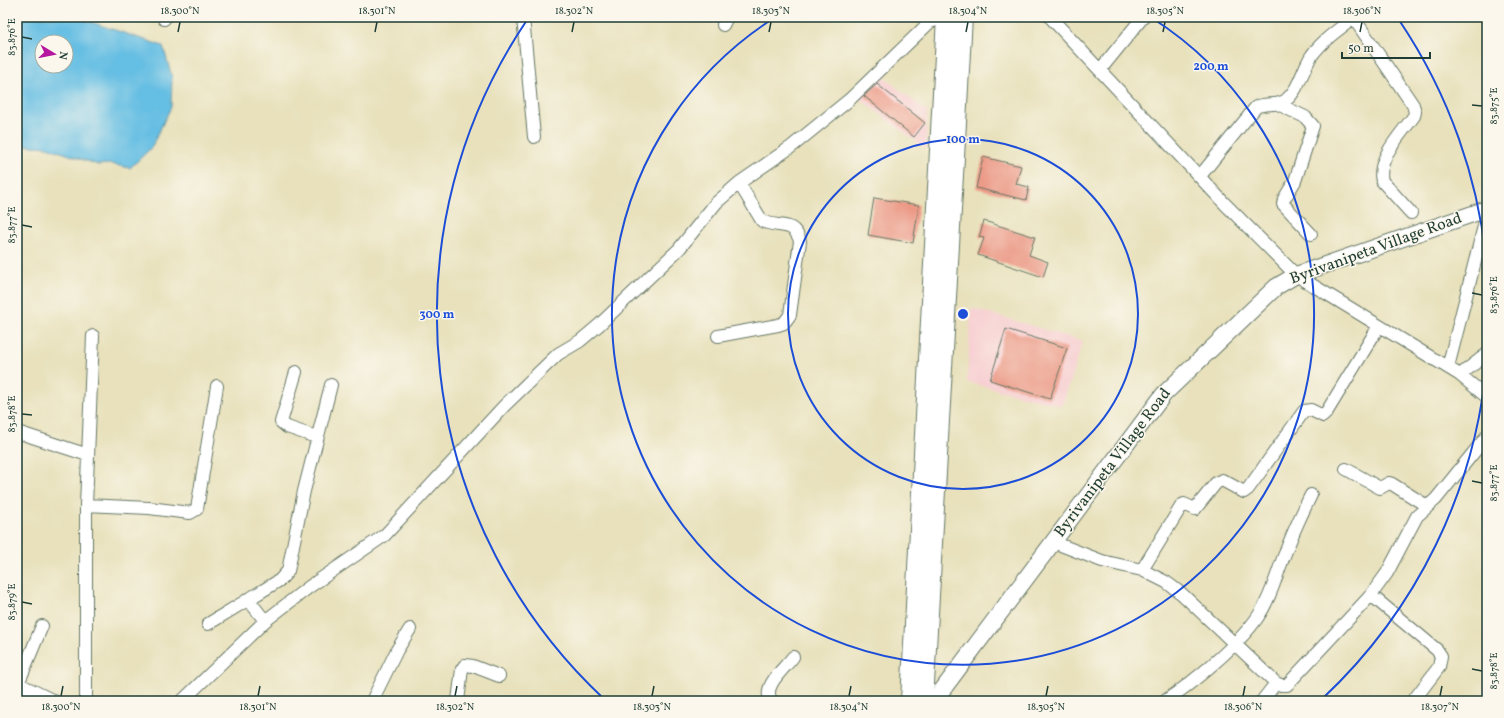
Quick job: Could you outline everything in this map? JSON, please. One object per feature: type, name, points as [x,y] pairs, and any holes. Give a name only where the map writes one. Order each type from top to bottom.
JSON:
[{"type":"main road","points":[[910,701],[945,17]]},
{"type":"main road","points":[[924,701],[963,17]]},
{"type":"street","points":[[523,17],[534,137]]},
{"type":"street","points":[[182,701],[265,621],[309,586],[385,535],[504,406],[558,354],[580,341],[604,320],[678,249],[712,208],[739,183],[791,147],[849,100],[930,22],[945,17]]},
{"type":"street","points":[[1050,17],[1230,209],[1296,275],[1460,375],[1487,397]]},
{"type":"street","points":[[1100,70],[1143,17]]},
{"type":"street","points":[[1200,176],[1256,107],[1262,104],[1278,104],[1285,101],[1291,94],[1312,55],[1322,44],[1354,17],[1413,105],[1415,112],[1414,116],[1387,154],[1380,174],[1382,181],[1411,213]]},
{"type":"street","points":[[1278,104],[1305,118],[1313,126],[1295,181],[1284,199],[1283,204],[1311,234]]},
{"type":"street","points":[[718,336],[784,324],[790,315],[800,241],[798,233],[794,228],[788,226],[769,224],[762,221],[739,183]]},
{"type":"street","points":[[1448,368],[1487,209]]},
{"type":"street","name":"Byrivanipeta Village Road","points":[[934,701],[1164,394],[1276,287],[1296,275],[1487,209]]},
{"type":"street","points":[[1142,570],[1182,504],[1195,509],[1216,483],[1222,480],[1244,492],[1248,490],[1304,411],[1311,410],[1323,416],[1326,413],[1379,326]]},
{"type":"street","points":[[86,701],[86,505],[93,336]]},
{"type":"street","points":[[1460,375],[1487,354]]},
{"type":"street","points":[[296,372],[281,422],[288,427],[316,437]]},
{"type":"street","points":[[208,624],[280,580],[288,571],[316,437],[331,385]]},
{"type":"street","points":[[86,505],[149,508],[190,513],[194,512],[197,509],[217,386]]},
{"type":"street","points":[[17,432],[88,455]]},
{"type":"street","points":[[1053,542],[1102,561],[1142,570],[1166,582],[1182,594],[1276,683],[1281,686],[1287,685],[1371,595],[1387,572],[1417,516],[1441,494],[1487,436]]},
{"type":"street","points":[[1346,469],[1380,488],[1389,483],[1392,484],[1428,506]]},
{"type":"street","points":[[1165,701],[1196,678],[1234,644],[1258,617],[1266,601],[1291,536],[1311,495]]},
{"type":"street","points":[[1371,595],[1437,650],[1441,656],[1439,667],[1413,701]]},
{"type":"street","points":[[248,599],[265,621]]},
{"type":"street","points":[[42,626],[17,684],[54,701]]},
{"type":"street","points":[[372,701],[397,650],[410,629]]},
{"type":"street","points":[[772,701],[769,698],[768,692],[770,686],[793,657]]},
{"type":"street","points":[[458,701],[462,669],[465,665],[473,666],[499,676]]},
{"type":"street","points":[[1262,701],[1276,683]]},
{"type":"shaded area","points":[[881,75],[927,112],[926,149],[859,98]]},
{"type":"shaded area","points":[[971,308],[1083,341],[1062,406],[967,382]]},
{"type":"water","points":[[27,17],[76,17],[163,46],[172,77],[171,107],[151,148],[130,168],[110,164],[98,165],[47,147],[17,145],[17,24]]},
{"type":"building","points":[[877,84],[925,123],[914,137],[864,96]]},
{"type":"building","points":[[983,157],[1021,166],[1016,184],[1029,187],[1026,200],[976,188]]},
{"type":"building","points":[[874,198],[919,205],[913,243],[868,235]]},
{"type":"building","points":[[984,221],[1035,237],[1029,255],[1048,262],[1043,277],[978,255],[984,238],[979,237]]},
{"type":"building","points":[[1006,329],[1067,348],[1050,399],[990,380]]}]
